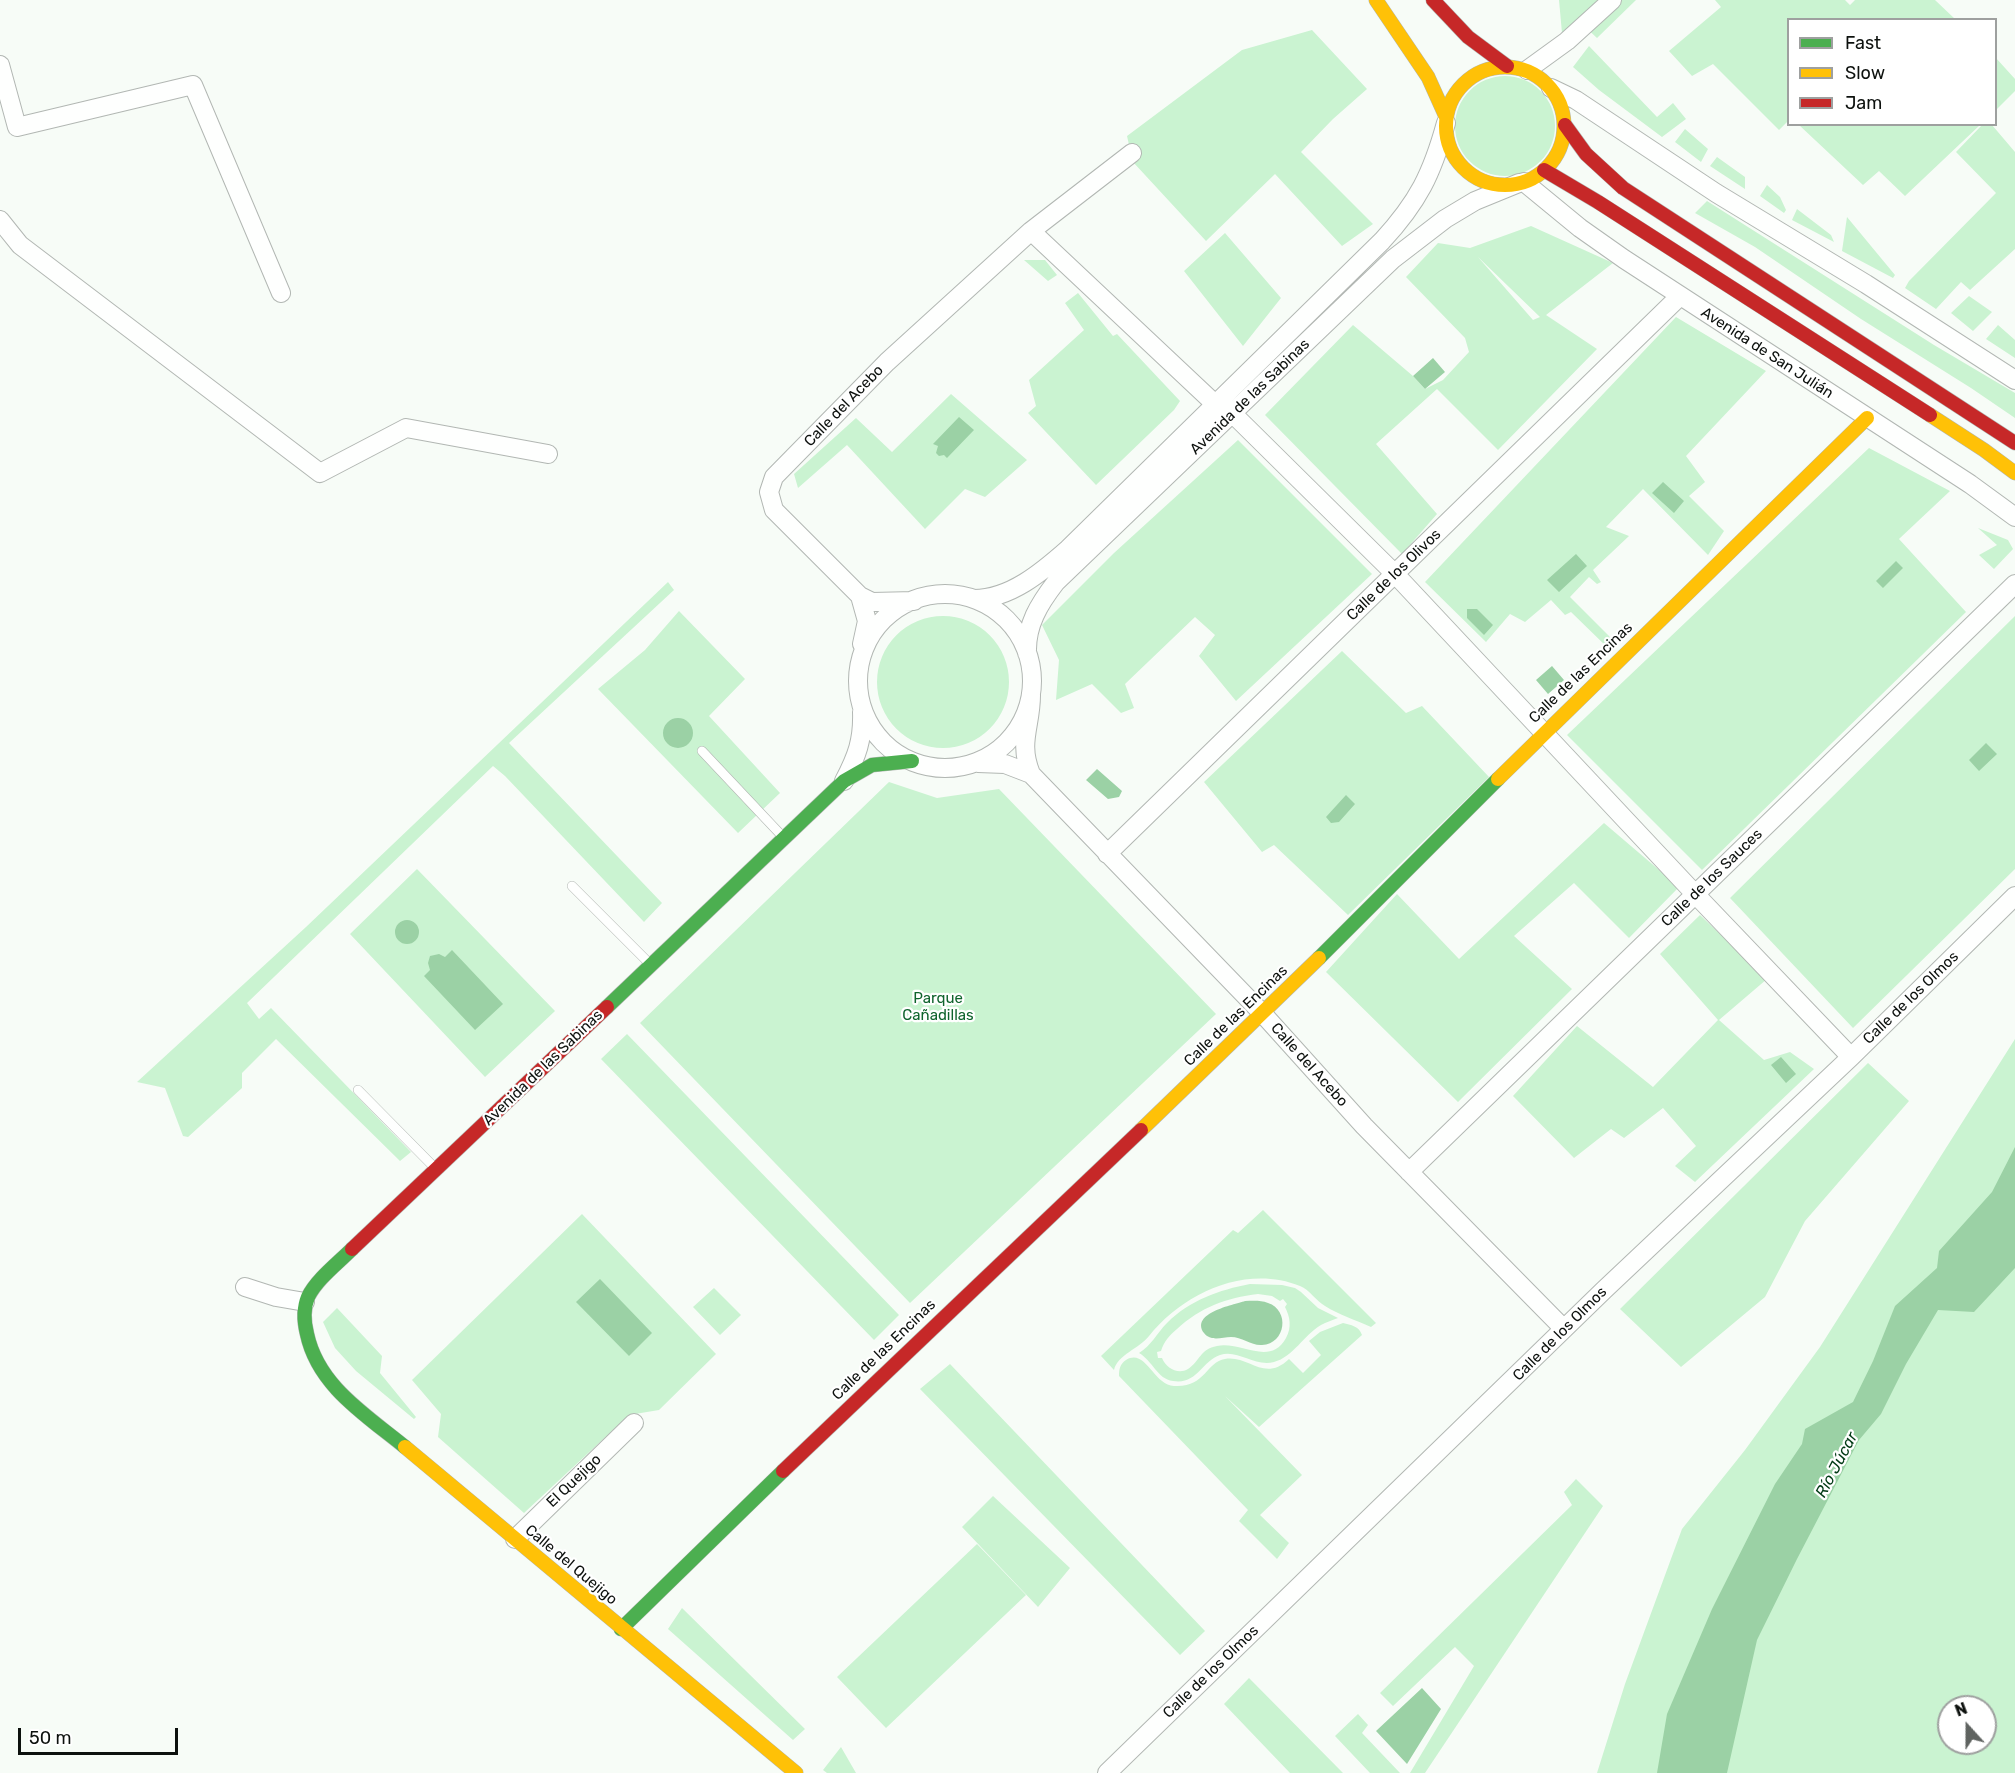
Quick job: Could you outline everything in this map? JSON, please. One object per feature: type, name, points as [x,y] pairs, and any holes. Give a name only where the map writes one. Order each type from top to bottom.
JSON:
[{"type":"street","points":[[1376,0],[1428,77],[1446,120],[1450,148],[1456,160],[1470,174],[1493,184],[1521,182],[1535,177],[1556,157],[1561,147],[1565,125],[1560,102],[1551,88],[1527,70],[1506,66],[1485,70],[1467,81],[1453,97],[1446,120]]},
{"type":"street","points":[[1433,0],[1468,37],[1506,66]]},
{"type":"street","points":[[1527,70],[1567,41],[1612,0]]},
{"type":"street","points":[[0,65],[17,128],[193,85],[281,293]]},
{"type":"street","points":[[1551,88],[1576,100],[1716,193],[1866,284],[2015,380]]},
{"type":"street","name":"Avenida de las Sabinas","points":[[974,600],[997,596],[1044,569],[1068,549],[1400,222],[1428,178],[1446,120]]},
{"type":"street","points":[[1565,125],[1586,154],[1623,188],[2015,443]]},
{"type":"street","name":"Calle del Acebo","points":[[860,596],[774,510],[769,492],[774,477],[887,362],[1031,231],[1132,153]]},
{"type":"street","points":[[1544,170],[1598,202],[1984,450],[2015,473]]},
{"type":"street","name":"Avenida de las Sabinas","points":[[1027,653],[1032,619],[1056,582],[1393,259],[1440,223],[1475,201],[1521,182]]},
{"type":"street","name":"Avenida de San Julián","points":[[1521,182],[1580,228],[1680,296],[1970,484],[2015,517]]},
{"type":"street","points":[[0,220],[20,245],[320,473],[406,428],[548,454]]},
{"type":"street","points":[[1031,231],[1215,404]]},
{"type":"street","name":"Calle de los Olivos","points":[[1107,854],[1680,296]]},
{"type":"street","points":[[1233,414],[1395,574],[1851,1057]]},
{"type":"street","name":"Calle de las Encinas","points":[[621,1629],[907,1351],[1263,1014],[1544,733],[1867,418]]},
{"type":"street","name":"Calle de los Sauces","points":[[1408,1172],[2015,584]]},
{"type":"street","points":[[860,596],[872,602],[882,603],[914,601],[944,595],[974,600],[1006,616],[1022,640],[1031,667],[1029,718],[1024,747],[1026,762],[1031,774]]},
{"type":"street","points":[[860,596],[867,621],[862,644],[863,655],[859,681],[862,707],[874,731],[896,753],[929,766],[948,768],[973,764],[995,752],[1014,734],[1022,722],[1031,695]]},
{"type":"street","points":[[863,655],[872,636],[884,621],[898,609],[914,601]]},
{"type":"street","name":"Avenida de las Sabinas","points":[[844,781],[860,745],[863,726],[862,707]]},
{"type":"street","name":"Avenida de las Sabinas","points":[[305,1302],[311,1291],[344,1257],[844,781],[872,765],[912,761]]},
{"type":"street","name":"Calle del Acebo","points":[[973,764],[1005,764],[1031,774],[1263,1014],[1408,1172],[1564,1329]]},
{"type":"street","name":"Calle de los Olmos","points":[[1107,1773],[1564,1329],[1851,1057],[2015,897]]},
{"type":"street","points":[[245,1287],[276,1297],[305,1302]]},
{"type":"street","name":"Calle del Quejigo","points":[[305,1302],[304,1316],[307,1334],[320,1369],[343,1396],[796,1773]]},
{"type":"street","name":"El Quejigo","points":[[515,1539],[634,1423]]},
{"type":"lane","points":[[702,751],[784,838]]},
{"type":"lane","points":[[572,886],[651,965]]},
{"type":"lane","points":[[358,1090],[436,1170]]},
{"type":"green space","points":[[1559,0],[1636,0],[1597,38],[1581,23],[1562,33]]},
{"type":"green space","points":[[1715,0],[1845,0],[1850,5],[1855,0],[1935,0],[1954,18],[1787,18],[1787,122],[1779,130],[1713,64],[1692,76],[1669,51],[1721,7]]},
{"type":"green space","points":[[1312,30],[1367,89],[1301,152],[1373,224],[1342,246],[1275,174],[1206,241],[1133,162],[1127,136],[1242,50]]},
{"type":"green space","points":[[1589,46],[1657,117],[1673,103],[1686,119],[1662,137],[1599,90],[1573,67]]},
{"type":"green space","points":[[1997,59],[2015,79],[2015,91],[1997,109]]},
{"type":"green space","points":[[1505,76],[1524,80],[1540,91],[1551,107],[1555,126],[1551,145],[1540,161],[1524,172],[1505,176],[1486,172],[1470,161],[1459,145],[1455,126],[1459,107],[1470,91],[1486,80]]},
{"type":"green space","points":[[1800,126],[1979,126],[1905,196],[1879,171],[1863,185]]},
{"type":"green space","points":[[1981,126],[1993,126],[2015,152],[2015,249],[1970,290],[1961,282],[1936,309],[1905,288],[1909,281],[1996,193],[1956,152]]},
{"type":"green space","points":[[1685,129],[1708,149],[1701,162],[1675,142]]},
{"type":"green space","points":[[1717,157],[1745,177],[1745,189],[1710,166]]},
{"type":"green space","points":[[1767,185],[1780,197],[1786,210],[1784,213],[1760,196]]},
{"type":"green space","points":[[1707,201],[1934,345],[2015,393],[2015,418],[1861,319],[1755,247],[1695,213]]},
{"type":"green space","points":[[1797,209],[1831,235],[1834,242],[1792,220]]},
{"type":"green space","points":[[1847,217],[1895,275],[1893,278],[1842,251]]},
{"type":"green space","points":[[1531,226],[1613,263],[1546,315],[1597,349],[1498,450],[1437,389],[1376,444],[1437,514],[1402,554],[1265,415],[1353,325],[1425,389],[1443,380],[1469,352],[1465,338],[1406,277],[1438,243],[1470,248]],"holes":[[[1478,257],[1540,317],[1533,320]]]},
{"type":"green space","points":[[1225,233],[1281,298],[1243,346],[1184,271]]},
{"type":"green space","points":[[1024,260],[1045,260],[1057,275],[1048,281]]},
{"type":"green space","points":[[1078,293],[1113,336],[1117,334],[1180,401],[1174,410],[1096,485],[1028,413],[1036,406],[1029,380],[1084,330],[1065,303]]},
{"type":"green space","points":[[1969,296],[1992,312],[1973,331],[1951,313]]},
{"type":"green space","points":[[1676,317],[1766,371],[1686,456],[1705,482],[1689,496],[1724,531],[1708,555],[1643,489],[1606,527],[1629,536],[1593,570],[1601,582],[1597,584],[1589,577],[1570,597],[1609,636],[1613,642],[1609,649],[1571,612],[1565,615],[1551,600],[1525,622],[1510,614],[1486,642],[1425,582]]},
{"type":"green space","points":[[1998,325],[2015,340],[2015,358],[1986,339]]},
{"type":"green space","points":[[951,394],[1027,460],[985,497],[965,489],[925,529],[847,445],[798,488],[794,474],[856,418],[892,452]]},
{"type":"green space","points":[[1238,440],[1372,574],[1236,701],[1199,656],[1215,635],[1195,617],[1125,684],[1134,708],[1121,713],[1092,684],[1056,700],[1059,660],[1042,625],[1114,553]]},
{"type":"green space","points":[[1869,448],[1950,491],[1899,539],[1966,612],[1702,870],[1567,735]]},
{"type":"green space","points":[[1978,528],[2008,540],[2013,549],[1994,569],[1979,555],[1997,545]]},
{"type":"green space","points":[[668,582],[674,590],[509,743],[662,903],[644,922],[493,766],[247,1003],[259,1019],[271,1008],[411,1152],[400,1161],[276,1039],[242,1073],[242,1088],[188,1137],[183,1136],[165,1088],[137,1082],[306,927]]},
{"type":"green space","points":[[679,611],[745,679],[709,716],[780,793],[738,833],[598,689],[645,650]]},
{"type":"green space","points":[[943,616],[968,621],[990,635],[1004,657],[1009,682],[1004,707],[990,729],[968,743],[943,748],[918,743],[896,729],[882,707],[877,682],[882,657],[896,635],[918,621]]},
{"type":"green space","points":[[2015,616],[2015,869],[1853,1028],[1730,898]]},
{"type":"green space","points":[[1342,651],[1406,713],[1422,706],[1489,777],[1348,915],[1274,845],[1262,852],[1204,782]]},
{"type":"green space","name":"Parque Cañadillas","points":[[889,782],[937,798],[999,789],[1216,1014],[910,1303],[640,1023]]},
{"type":"green space","points":[[1604,823],[1679,887],[1629,938],[1574,883],[1514,936],[1572,989],[1458,1102],[1326,972],[1397,894],[1459,959]]},
{"type":"green space","points":[[417,869],[555,1011],[485,1077],[350,934]]},
{"type":"green space","points":[[1700,915],[1767,979],[1719,1020],[1764,1060],[1790,1052],[1814,1069],[1695,1182],[1675,1166],[1696,1146],[1663,1108],[1624,1138],[1611,1129],[1574,1158],[1513,1096],[1577,1026],[1653,1087],[1718,1020],[1660,954]]},
{"type":"green space","points":[[627,1034],[899,1315],[874,1340],[601,1059]]},
{"type":"green space","points":[[2015,1039],[2015,1773],[1597,1773],[1625,1684],[1682,1529],[1745,1450],[1820,1347]]},
{"type":"green space","points":[[1868,1063],[1909,1101],[1805,1221],[1765,1297],[1681,1367],[1620,1309]]},
{"type":"green space","points":[[1263,1210],[1376,1323],[1371,1327],[1336,1312],[1300,1286],[1279,1280],[1258,1278],[1237,1281],[1197,1295],[1179,1307],[1145,1341],[1124,1356],[1116,1364],[1114,1370],[1101,1356],[1233,1230],[1238,1233]]},
{"type":"green space","points":[[582,1214],[716,1354],[659,1410],[629,1415],[524,1513],[438,1437],[441,1414],[412,1380]]},
{"type":"green space","points":[[1282,1285],[1295,1288],[1318,1308],[1338,1318],[1315,1329],[1287,1356],[1274,1362],[1260,1362],[1233,1354],[1220,1355],[1208,1362],[1194,1376],[1181,1381],[1168,1380],[1163,1377],[1139,1353],[1167,1323],[1185,1308],[1206,1297],[1238,1286]],"holes":[[[1258,1294],[1272,1296],[1280,1301],[1283,1299],[1287,1304],[1285,1307],[1290,1326],[1286,1338],[1272,1351],[1263,1352],[1226,1345],[1217,1346],[1204,1352],[1192,1366],[1184,1371],[1173,1369],[1166,1365],[1162,1358],[1158,1358],[1157,1352],[1161,1351],[1170,1336],[1186,1321],[1205,1309],[1246,1296]]]},
{"type":"green space","points":[[714,1288],[741,1315],[720,1335],[693,1307]]},
{"type":"green space","points":[[337,1308],[382,1356],[380,1373],[416,1417],[414,1419],[356,1371],[335,1348],[323,1322]]},
{"type":"green space","points":[[1343,1323],[1357,1328],[1362,1335],[1259,1427],[1225,1396],[1302,1475],[1260,1515],[1289,1543],[1277,1559],[1239,1521],[1248,1510],[1119,1376],[1120,1369],[1126,1360],[1139,1359],[1160,1380],[1174,1386],[1192,1383],[1213,1365],[1225,1359],[1234,1359],[1272,1369],[1289,1359],[1303,1373],[1321,1355],[1309,1341],[1320,1332]]},
{"type":"green space","points":[[950,1364],[1205,1631],[1180,1655],[920,1389]]},
{"type":"green space","points":[[1576,1479],[1603,1506],[1425,1773],[1410,1773],[1474,1666],[1455,1647],[1393,1706],[1380,1693],[1572,1505],[1564,1492]]},
{"type":"green space","points":[[993,1496],[1070,1568],[1038,1607],[962,1527]]},
{"type":"green space","points":[[977,1544],[1026,1595],[886,1728],[837,1677]]},
{"type":"green space","points":[[682,1608],[805,1729],[793,1740],[668,1629]]},
{"type":"green space","points":[[1249,1678],[1343,1773],[1290,1773],[1224,1704]]},
{"type":"green space","points":[[1358,1714],[1368,1725],[1362,1733],[1400,1773],[1370,1773],[1335,1736]]},
{"type":"green space","points":[[841,1747],[856,1773],[827,1773],[823,1770]]},
{"type":"water","points":[[1433,358],[1445,372],[1425,389],[1413,376]]},
{"type":"water","points":[[959,417],[974,430],[947,458],[944,455],[939,456],[936,453],[938,446],[933,444]]},
{"type":"water","points":[[1663,482],[1684,501],[1674,513],[1652,493]]},
{"type":"water","points":[[1576,554],[1587,566],[1559,592],[1547,580]]},
{"type":"water","points":[[1896,561],[1903,568],[1883,588],[1876,581]]},
{"type":"water","points":[[1467,609],[1477,609],[1493,625],[1484,635],[1467,618]]},
{"type":"water","points":[[1552,666],[1564,680],[1548,694],[1536,680]]},
{"type":"water","points":[[678,718],[689,722],[693,733],[689,744],[678,748],[667,744],[663,733],[667,722]]},
{"type":"water","points":[[1986,743],[1997,754],[1979,771],[1969,760]]},
{"type":"water","points":[[1097,769],[1122,791],[1119,797],[1108,799],[1086,780]]},
{"type":"water","points":[[1346,795],[1355,804],[1339,822],[1331,823],[1326,817]]},
{"type":"water","points":[[407,920],[412,921],[418,927],[418,937],[412,943],[407,944],[402,943],[396,937],[395,932],[396,927],[402,921]]},
{"type":"water","points":[[452,950],[503,1004],[475,1030],[424,976],[430,970],[428,963],[430,956],[439,954],[445,957]]},
{"type":"water","points":[[1781,1057],[1796,1074],[1786,1083],[1771,1065]]},
{"type":"water","name":"Río Júcar","points":[[2015,1147],[2015,1268],[1974,1312],[1938,1310],[1906,1364],[1881,1414],[1859,1440],[1757,1640],[1727,1773],[1657,1773],[1667,1714],[1712,1609],[1775,1484],[1802,1444],[1805,1429],[1853,1402],[1873,1361],[1895,1306],[1937,1268],[1939,1251],[1992,1192]]},
{"type":"water","points":[[600,1279],[652,1333],[629,1356],[576,1302]]},
{"type":"water","points":[[1245,1301],[1268,1303],[1280,1312],[1282,1326],[1276,1339],[1270,1343],[1258,1345],[1235,1337],[1213,1338],[1204,1333],[1201,1326],[1208,1315]]},
{"type":"water","points":[[1422,1688],[1441,1709],[1407,1764],[1376,1731]]},
{"type":"traffic: fast","points":[[607,1007],[844,781],[872,765],[912,761]]},
{"type":"traffic: fast","points":[[1319,958],[1498,779]]},
{"type":"traffic: fast","points":[[352,1249],[322,1278],[308,1297],[305,1306],[307,1334],[321,1369],[333,1384],[360,1411],[405,1447]]},
{"type":"traffic: fast","points":[[621,1629],[783,1471]]},
{"type":"traffic: slow","points":[[1376,0],[1428,77],[1446,117]]},
{"type":"traffic: slow","points":[[1505,67],[1528,71],[1547,84],[1560,103],[1564,126],[1560,149],[1547,168],[1528,181],[1505,185],[1482,181],[1463,168],[1450,149],[1446,126],[1450,103],[1463,84],[1482,71],[1505,67]]},
{"type":"traffic: slow","points":[[1930,415],[2015,473]]},
{"type":"traffic: slow","points":[[1498,779],[1867,418]]},
{"type":"traffic: slow","points":[[1141,1130],[1319,958]]},
{"type":"traffic: slow","points":[[405,1447],[796,1773]]},
{"type":"traffic: jam","points":[[1433,0],[1468,37],[1507,66]]},
{"type":"traffic: jam","points":[[1565,125],[1586,154],[1623,188],[2015,443]]},
{"type":"traffic: jam","points":[[1544,170],[1598,202],[1930,415]]},
{"type":"traffic: jam","points":[[352,1249],[607,1007]]},
{"type":"traffic: jam","points":[[783,1471],[1141,1130]]}]
